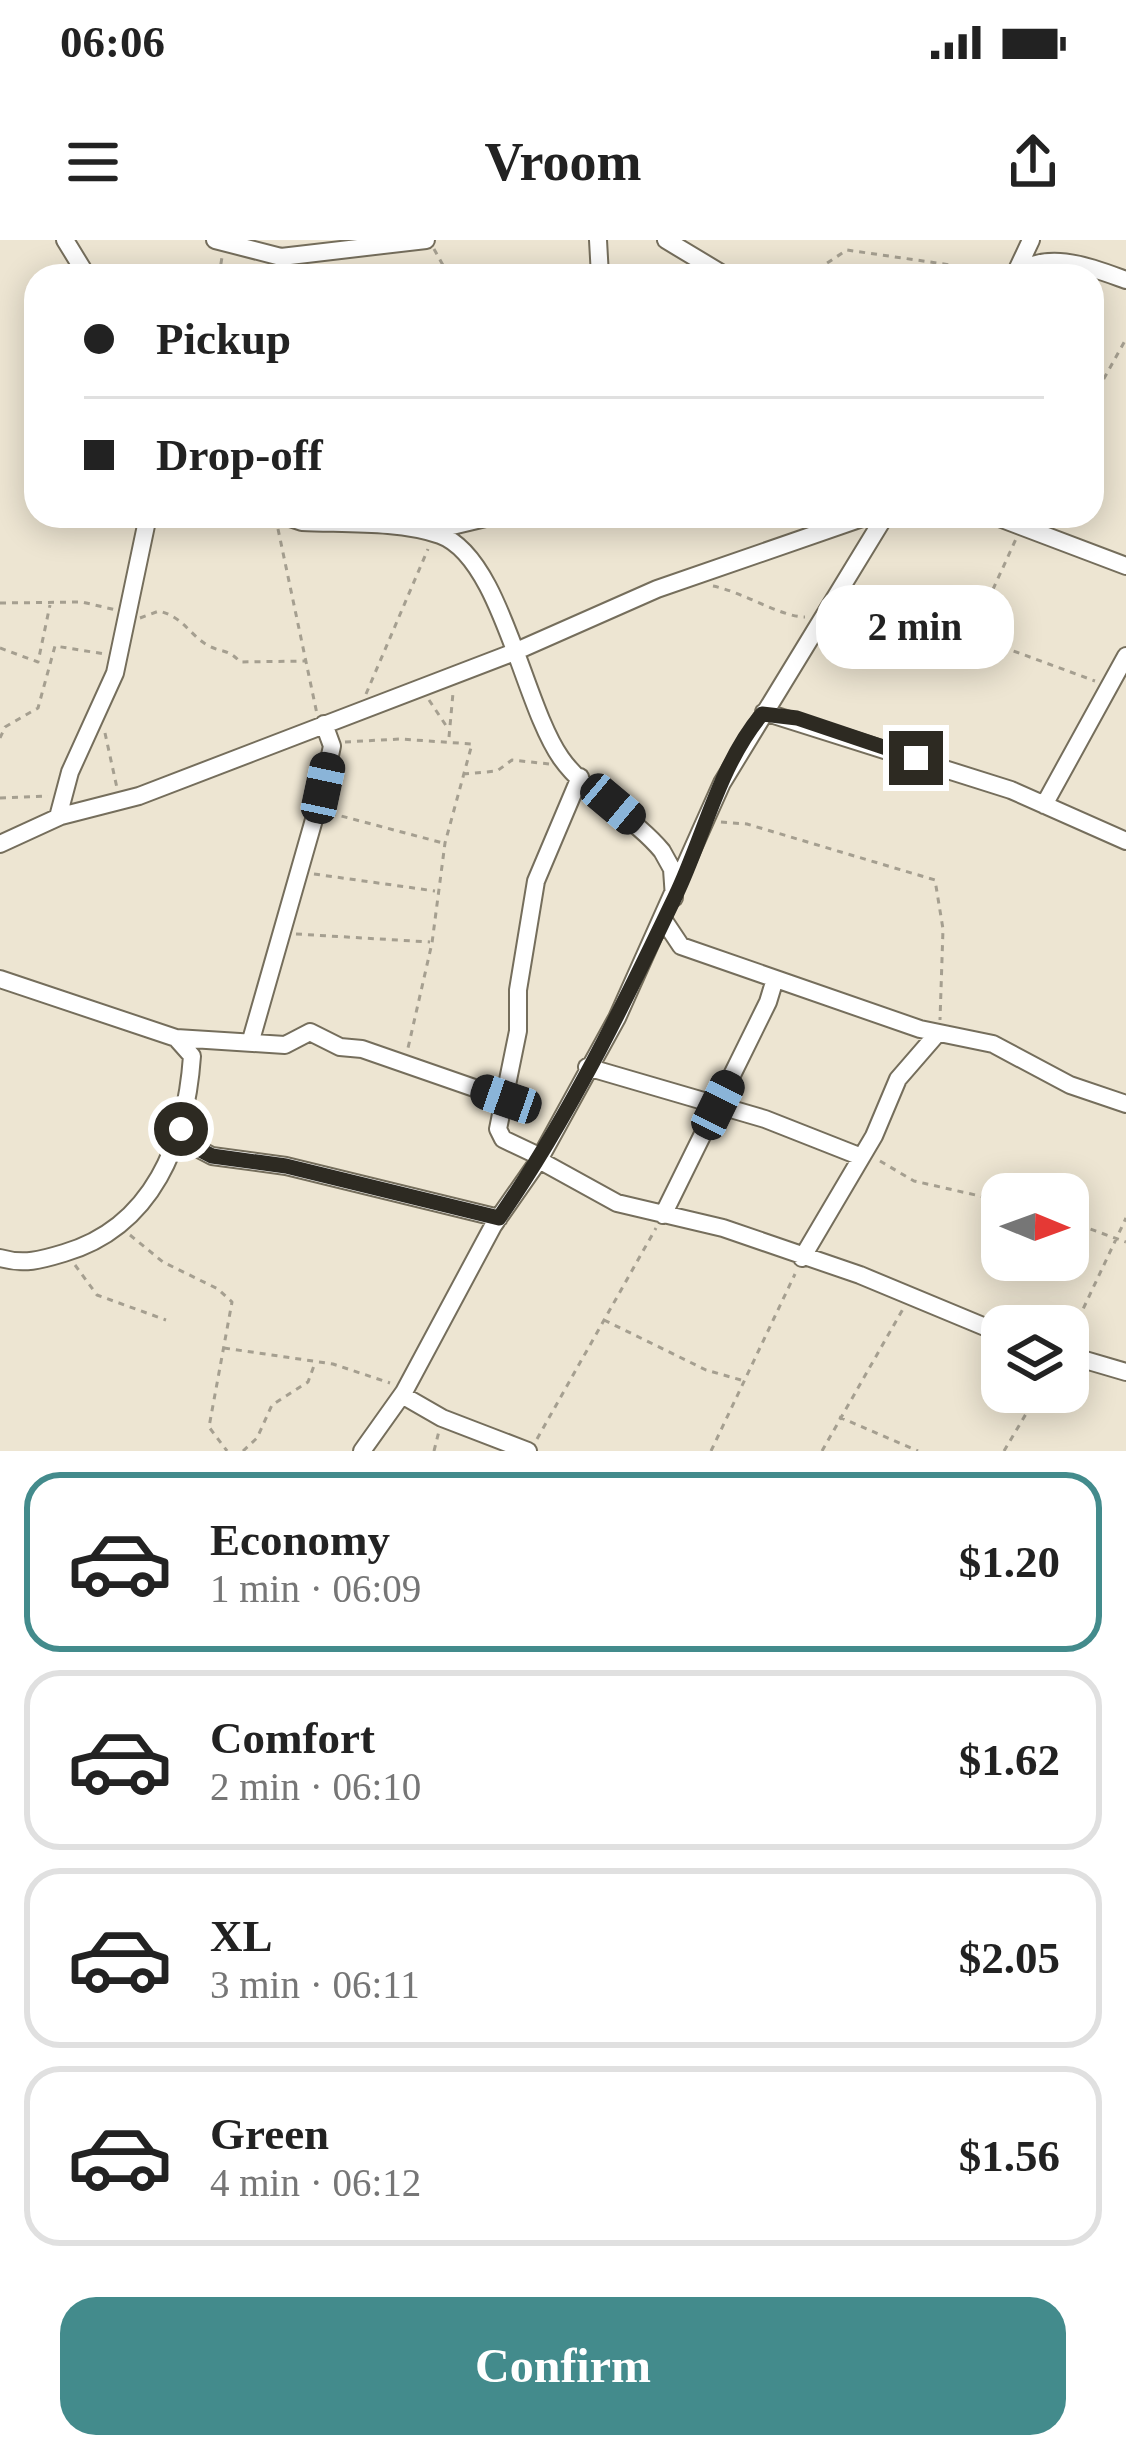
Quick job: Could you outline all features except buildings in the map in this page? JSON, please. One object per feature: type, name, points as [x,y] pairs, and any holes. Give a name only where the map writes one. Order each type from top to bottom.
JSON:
[{"type":"street","points":[[666,240],[706,264]]},
{"type":"street","points":[[220,242],[281,256],[424,241]]},
{"type":"street","points":[[1034,264],[1065,264]]},
{"type":"street","points":[[58,817],[62,796],[119,658],[146,528]]},
{"type":"street","points":[[373,528],[432,533],[450,528]]},
{"type":"street","points":[[0,844],[58,817],[118,800],[512,653],[682,580],[833,528]]},
{"type":"street","points":[[362,1451],[403,1394],[499,1218],[540,1159],[674,898],[722,783],[878,528]]},
{"type":"street","points":[[1025,528],[1126,566]]},
{"type":"street","points":[[432,533],[458,547],[486,583],[555,749],[576,774],[662,851],[671,869],[674,898]]},
{"type":"street","points":[[1044,805],[1126,656]]},
{"type":"street","points":[[764,712],[797,718],[1044,805],[1126,841]]},
{"type":"street","points":[[251,1040],[332,746],[322,725]]},
{"type":"street","points":[[576,774],[536,881],[500,1135],[617,1203],[724,1228],[981,1326]]},
{"type":"street","points":[[663,919],[681,946]]},
{"type":"street","points":[[649,949],[681,946],[937,1034],[993,1044],[1070,1085],[1126,1104]]},
{"type":"street","points":[[0,979],[176,1038],[289,1045],[310,1032],[340,1047],[362,1049],[506,1099]]},
{"type":"street","points":[[663,1215],[775,979]]},
{"type":"street","points":[[802,1258],[874,1136],[898,1079],[937,1034]]},
{"type":"street","points":[[0,1258],[26,1263],[88,1246],[119,1228],[166,1170],[181,1129],[192,1056],[176,1038]]},
{"type":"street","points":[[586,1067],[718,1105],[859,1156]]},
{"type":"street","points":[[181,1129],[191,1145],[212,1156],[286,1166],[499,1218]]},
{"type":"street","points":[[1089,1361],[1126,1372]]},
{"type":"street","points":[[403,1394],[442,1418],[529,1451]]},
{"type":"path","points":[[824,264],[850,240]]},
{"type":"path","points":[[424,241],[440,253],[444,264]]},
{"type":"path","points":[[843,251],[932,264]]},
{"type":"path","points":[[1104,378],[1126,339]]},
{"type":"path","points":[[282,528],[322,725]]},
{"type":"path","points":[[972,635],[1022,528]]},
{"type":"path","points":[[361,706],[432,533]]},
{"type":"path","points":[[682,580],[757,597],[791,617],[824,621]]},
{"type":"path","points":[[843,589],[1108,686]]},
{"type":"path","points":[[0,603],[82,602],[128,617],[165,612],[188,623],[208,646],[231,650],[240,662],[309,661]]},
{"type":"path","points":[[0,648],[38,662],[50,605]]},
{"type":"path","points":[[0,738],[5,727],[38,708],[56,646],[119,658]]},
{"type":"path","points":[[448,740],[455,673]]},
{"type":"path","points":[[414,688],[449,730]]},
{"type":"path","points":[[97,715],[111,750],[118,800]]},
{"type":"path","points":[[332,746],[472,743],[445,843],[432,943],[406,1064]]},
{"type":"path","points":[[463,774],[497,771],[519,759],[576,774]]},
{"type":"path","points":[[0,798],[62,796]]},
{"type":"path","points":[[317,809],[445,843]]},
{"type":"path","points":[[708,821],[747,824],[934,880],[944,969],[937,1034]]},
{"type":"path","points":[[300,868],[317,875],[437,891]]},
{"type":"path","points":[[281,935],[432,943]]},
{"type":"path","points":[[859,1156],[874,1157],[914,1181],[981,1196]]},
{"type":"path","points":[[529,1451],[663,1215]]},
{"type":"path","points":[[1085,1305],[1126,1218]]},
{"type":"path","points":[[119,1228],[164,1262],[230,1297],[233,1308],[209,1427],[227,1451]]},
{"type":"path","points":[[1089,1228],[1126,1241]]},
{"type":"path","points":[[57,1256],[76,1265],[97,1294],[166,1320]]},
{"type":"path","points":[[711,1451],[802,1258]]},
{"type":"path","points":[[822,1451],[910,1298]]},
{"type":"path","points":[[602,1319],[706,1370],[741,1380]]},
{"type":"path","points":[[222,1348],[316,1362],[380,1378],[403,1394]]},
{"type":"path","points":[[243,1451],[257,1438],[272,1406],[308,1382],[316,1362]]},
{"type":"path","points":[[1004,1451],[1027,1413]]},
{"type":"path","points":[[838,1416],[918,1451]]},
{"type":"path","points":[[434,1451],[442,1418]]},
{"type":"route","points":[[181,1129],[191,1145],[212,1156],[286,1166],[499,1218],[539,1160],[559,1115],[617,1018],[722,783],[762,714],[797,718],[916,758]]}]
